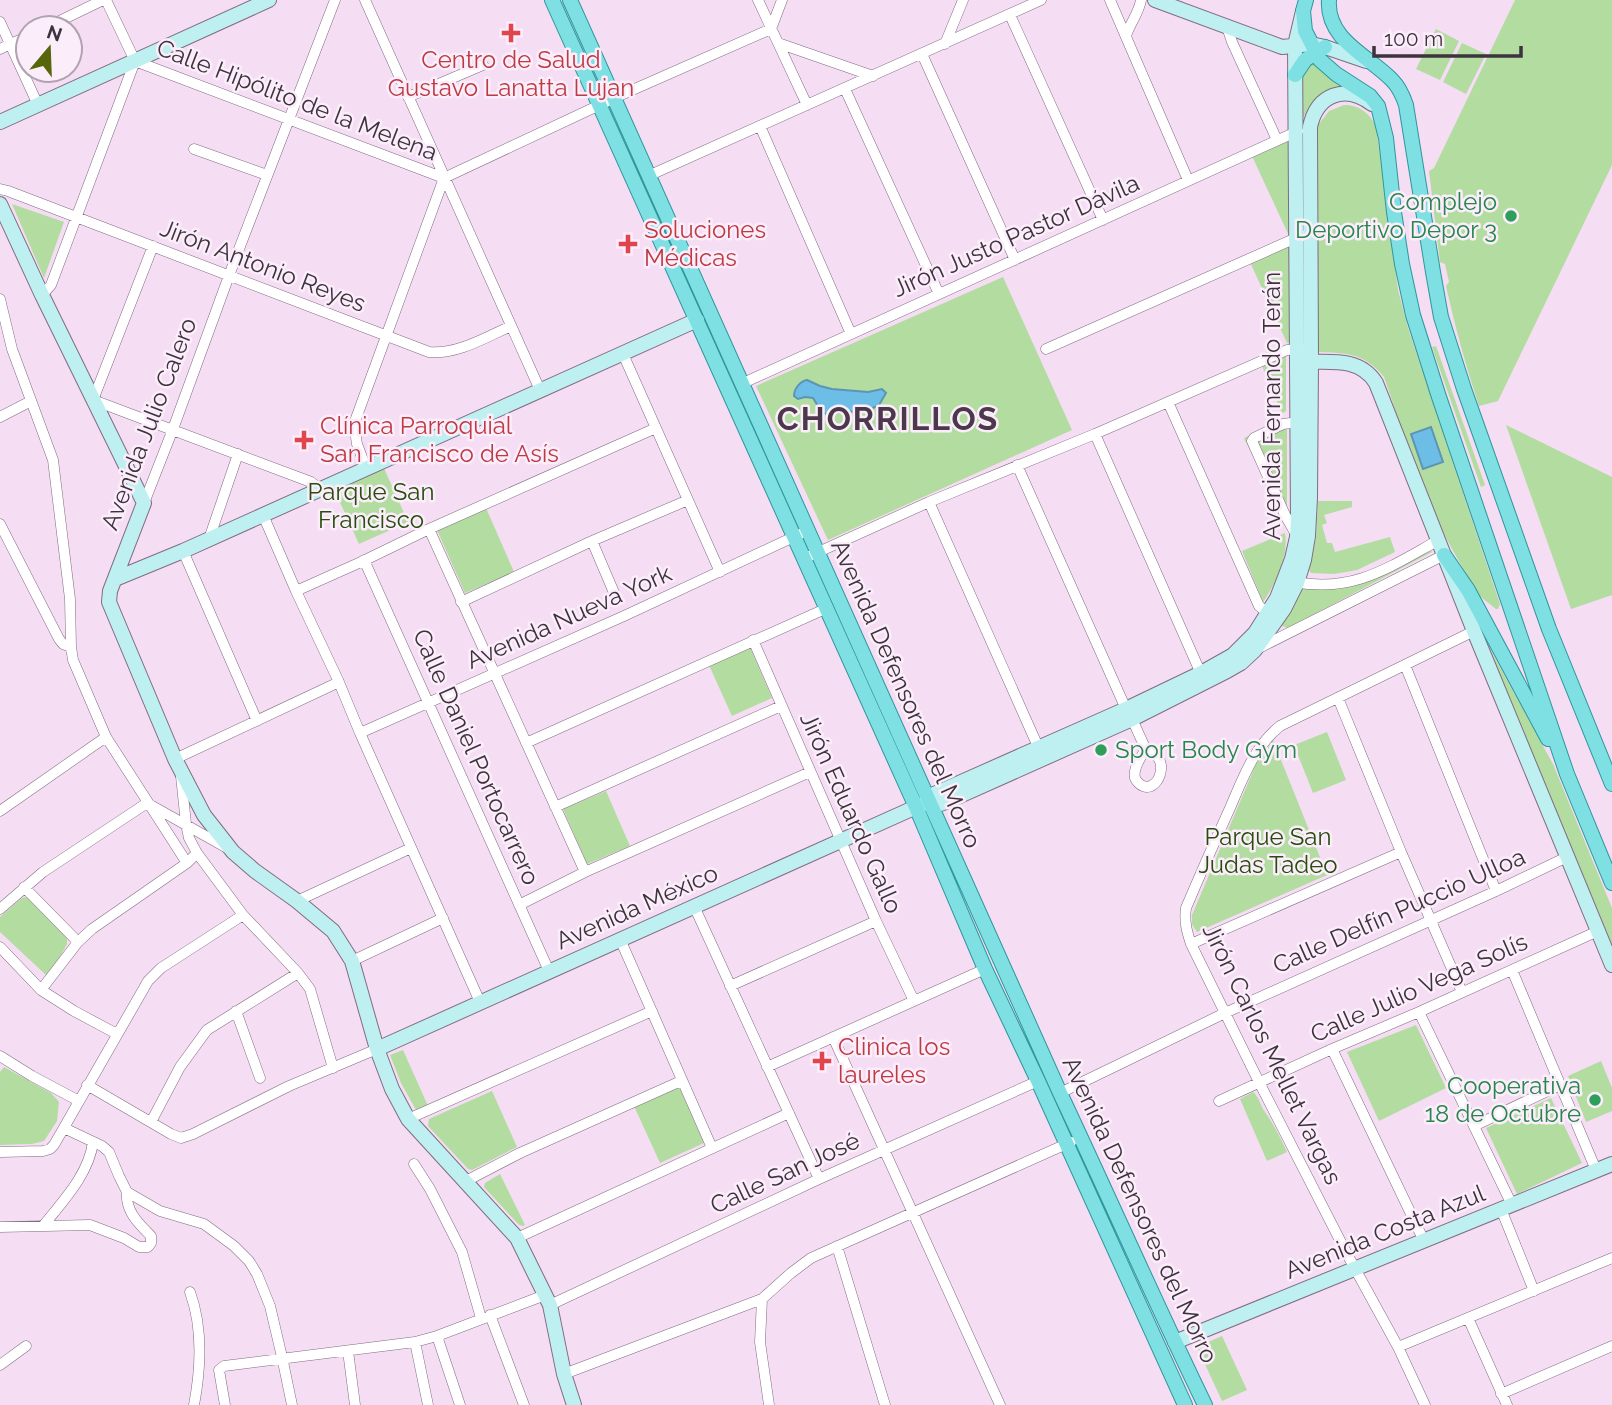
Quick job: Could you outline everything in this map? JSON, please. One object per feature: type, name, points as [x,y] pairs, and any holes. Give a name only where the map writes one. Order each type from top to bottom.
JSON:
[{"type":"main road","name":"Avenida Defensores del Morro","points":[[552,0],[696,320],[800,534],[923,804],[1205,1405]]},
{"type":"main road","name":"Avenida Defensores del Morro","points":[[570,0],[741,384],[800,534]]},
{"type":"main road","points":[[1329,0],[1331,18],[1340,36],[1398,87],[1406,105],[1445,329],[1549,629],[1612,783]]},
{"type":"main road","points":[[1304,6],[1305,31],[1326,66],[1370,96],[1378,106],[1386,138],[1394,212],[1413,315],[1567,774],[1612,883]]},
{"type":"main road","points":[[1295,75],[1301,63],[1317,48]]},
{"type":"main road","points":[[1444,555],[1468,590],[1567,774]]},
{"type":"main road","name":"Avenida Defensores del Morro","points":[[810,556],[825,608],[923,804],[985,969],[1185,1405]]},
{"type":"street","points":[[42,295],[51,285],[135,61],[104,0],[74,14]]},
{"type":"street","points":[[0,122],[135,61],[242,6],[269,0]]},
{"type":"street","name":"Avenida Julio Calero","points":[[233,852],[204,815],[178,766],[109,603],[110,591],[335,0]]},
{"type":"street","points":[[365,0],[540,390]]},
{"type":"street","points":[[758,0],[807,105]]},
{"type":"street","points":[[366,468],[356,443],[354,424],[444,178],[771,29],[782,0]]},
{"type":"street","points":[[945,44],[963,0]]},
{"type":"street","points":[[648,176],[1041,0]]},
{"type":"street","points":[[1110,0],[1188,180]]},
{"type":"street","points":[[1126,36],[1140,9],[1141,0]]},
{"type":"street","points":[[1154,0],[1282,47],[1295,45],[1317,48],[1374,64]]},
{"type":"street","name":"Avenida Fernando Terán","points":[[1203,678],[1233,655],[1255,633],[1304,560],[1308,536],[1310,498],[1304,356],[1303,131],[1295,75],[1295,45],[1304,6]]},
{"type":"street","points":[[1010,15],[1103,220]]},
{"type":"street","points":[[0,22],[5,47],[38,105]]},
{"type":"street","points":[[1227,27],[1277,140]]},
{"type":"street","points":[[778,43],[873,76]]},
{"type":"street","points":[[922,54],[1015,260]]},
{"type":"street","name":"Calle Hipólito de la Melena","points":[[135,61],[444,178]]},
{"type":"street","points":[[408,97],[483,65]]},
{"type":"street","points":[[845,89],[939,294]]},
{"type":"street","name":"Avenida Fernando Terán","points":[[1303,131],[1318,106],[1337,94],[1359,96],[1370,102],[1380,115]]},
{"type":"street","points":[[760,126],[851,334]]},
{"type":"street","name":"Jirón Justo Pastor Dávila","points":[[741,384],[1188,180],[1303,131]]},
{"type":"street","points":[[194,149],[267,175]]},
{"type":"street","name":"Jirón Antonio Reyes","points":[[0,189],[429,352],[442,353],[511,327]]},
{"type":"street","points":[[0,204],[144,503]]},
{"type":"street","points":[[1046,349],[1303,236]]},
{"type":"street","points":[[93,400],[153,246]]},
{"type":"street","points":[[0,299],[12,349],[56,473],[73,660],[106,737],[187,863]]},
{"type":"street","points":[[115,579],[183,551],[696,320]]},
{"type":"street","points":[[0,353],[12,349]]},
{"type":"street","points":[[810,556],[929,502],[1095,435],[1286,350],[1304,356],[1348,362],[1362,368],[1373,378],[1387,411],[1437,541],[1612,965]]},
{"type":"street","points":[[623,354],[720,572]]},
{"type":"street","name":"Avenida Fernando Terán","points":[[923,804],[934,794],[1041,753],[1241,663],[1255,650],[1284,609],[1291,581],[1297,537],[1298,422],[1304,356]]},
{"type":"street","points":[[93,400],[311,482],[320,489]]},
{"type":"street","points":[[0,417],[31,401]]},
{"type":"street","points":[[1168,402],[1259,606],[1268,613]]},
{"type":"street","points":[[1297,537],[1252,441],[1283,424],[1298,422]]},
{"type":"street","points":[[296,591],[656,428]]},
{"type":"street","points":[[1095,435],[1203,678]]},
{"type":"street","points":[[209,539],[237,454]]},
{"type":"street","points":[[1017,465],[1147,752]]},
{"type":"street","points":[[461,601],[688,500]]},
{"type":"street","points":[[929,502],[1041,753]]},
{"type":"street","points":[[263,515],[481,1002]]},
{"type":"street","points":[[0,524],[60,639],[65,646],[71,647]]},
{"type":"street","points":[[429,529],[585,872]]},
{"type":"street","name":"Avenida Nueva York","points":[[360,733],[800,534]]},
{"type":"street","points":[[592,541],[615,595]]},
{"type":"street","points":[[1291,581],[1323,585],[1352,582],[1376,575],[1437,541]]},
{"type":"street","points":[[183,551],[257,721]]},
{"type":"street","points":[[1255,650],[1444,555]]},
{"type":"street","name":"Calle Daniel Portocarrero","points":[[364,560],[549,971]]},
{"type":"street","points":[[526,743],[825,608]]},
{"type":"street","name":"Jirón Carlos Mellet Vargas","points":[[1425,1405],[1398,1347],[1355,1269],[1191,944],[1185,928],[1186,908],[1252,759],[1264,741],[1280,726],[1474,631]]},
{"type":"street","name":"Jirón Eduardo Gallo","points":[[753,640],[780,706],[914,1001]]},
{"type":"street","points":[[1405,665],[1496,891]]},
{"type":"street","points":[[333,1068],[310,989],[243,915],[189,838],[178,766],[257,721],[338,681]]},
{"type":"street","points":[[1338,698],[1462,992]]},
{"type":"street","points":[[555,807],[780,706]]},
{"type":"street","points":[[0,811],[106,737]]},
{"type":"street","points":[[519,905],[585,872],[810,772]]},
{"type":"street","points":[[0,909],[43,872],[147,803]]},
{"type":"street","name":"Avenida Julio Calero","points":[[147,803],[233,852],[298,901],[332,931],[352,961],[377,1049],[392,1089],[408,1119],[517,1238],[547,1300],[574,1405]]},
{"type":"street","name":"Avenida México","points":[[377,1049],[923,804]]},
{"type":"street","points":[[298,901],[412,849]]},
{"type":"street","points":[[1191,944],[1401,852]]},
{"type":"street","points":[[41,990],[78,942],[92,929],[187,863],[197,853]]},
{"type":"street","name":"Calle Delfín Puccio Ulloa","points":[[1060,1093],[1225,1013],[1567,857]]},
{"type":"street","points":[[24,887],[78,942]]},
{"type":"street","points":[[694,906],[819,1179]]},
{"type":"street","points":[[0,1152],[50,1149],[148,981],[161,968],[243,915]]},
{"type":"street","points":[[352,961],[443,918]]},
{"type":"street","points":[[730,986],[876,921]]},
{"type":"street","name":"Calle Julio Vega Solís","points":[[1219,1101],[1598,931]]},
{"type":"street","points":[[620,939],[712,1148]]},
{"type":"street","points":[[0,947],[41,990],[117,1034]]},
{"type":"street","points":[[767,1067],[985,969]]},
{"type":"street","points":[[1512,970],[1596,1170]]},
{"type":"street","points":[[151,1122],[180,1067],[207,1030],[298,973]]},
{"type":"street","points":[[236,1011],[260,1078]]},
{"type":"street","points":[[408,1119],[652,1011]]},
{"type":"street","points":[[1419,1012],[1474,1126],[1506,1207],[1534,1290]]},
{"type":"street","points":[[833,1037],[1000,1405]]},
{"type":"street","points":[[87,1085],[181,1138],[289,1086],[377,1049]]},
{"type":"street","points":[[1332,1049],[1424,1241]]},
{"type":"street","points":[[0,1056],[79,1101]]},
{"type":"street","points":[[466,1181],[520,1153],[681,1081]]},
{"type":"street","name":"Calle San José","points":[[225,1405],[219,1370],[224,1366],[415,1342],[486,1317],[547,1300],[1038,1082]]},
{"type":"street","points":[[1474,1126],[1560,1085]]},
{"type":"street","points":[[517,1238],[789,1113]]},
{"type":"street","points":[[0,1227],[90,1225],[142,1248],[150,1245],[151,1236],[130,1211],[127,1192],[109,1152],[64,1128]]},
{"type":"street","points":[[564,1374],[762,1299],[811,1258],[1081,1138]]},
{"type":"street","points":[[43,1226],[83,1172],[90,1158],[93,1142]]},
{"type":"street","points":[[414,1164],[430,1189],[461,1252],[524,1405]]},
{"type":"street","name":"Avenida Costa Azul","points":[[1175,1342],[1612,1164]]},
{"type":"street","points":[[127,1192],[160,1211],[204,1224],[234,1245],[250,1261],[270,1306],[292,1405]]},
{"type":"street","points":[[837,1246],[885,1405]]},
{"type":"street","points":[[1398,1347],[1612,1258]]},
{"type":"street","points":[[190,1292],[195,1306],[200,1350],[200,1371],[194,1405]]},
{"type":"street","points":[[762,1299],[760,1342],[769,1405]]},
{"type":"street","points":[[1468,1318],[1507,1405]]},
{"type":"street","points":[[437,1336],[460,1405]]},
{"type":"street","points":[[415,1342],[428,1405]]},
{"type":"street","points":[[0,1365],[26,1346]]},
{"type":"street","points":[[1501,1394],[1612,1346]]},
{"type":"street","points":[[348,1351],[355,1405]]},
{"type":"green space","name":"Complejo Deportivo Depor 3","points":[[1515,0],[1612,0],[1612,165],[1498,401],[1479,406],[1449,301],[1445,264],[1440,262],[1429,171],[1434,168]]},
{"type":"green space","points":[[1436,29],[1459,41],[1440,80],[1416,69]]},
{"type":"green space","points":[[1462,43],[1486,54],[1466,94],[1443,82]]},
{"type":"green space","points":[[1313,58],[1352,89],[1320,95],[1301,122],[1301,70]]},
{"type":"green space","points":[[1344,105],[1355,106],[1363,111],[1376,126],[1398,290],[1408,328],[1500,604],[1498,609],[1477,594],[1440,527],[1419,480],[1384,377],[1361,358],[1315,352],[1318,125],[1329,111]]},
{"type":"green space","points":[[1292,138],[1290,238],[1252,156]]},
{"type":"green space","points":[[12,204],[64,222],[44,278]]},
{"type":"green space","points":[[1291,244],[1294,342],[1287,343],[1250,262]]},
{"type":"green space","points":[[1003,277],[1072,430],[828,540],[756,386]]},
{"type":"green space","points":[[1436,346],[1485,485],[1481,487],[1432,347]]},
{"type":"green space","points":[[1286,355],[1286,411],[1282,413],[1262,366]]},
{"type":"green space","points":[[1287,418],[1287,526],[1244,438]]},
{"type":"green space","points":[[1506,425],[1612,477],[1612,595],[1571,609]]},
{"type":"green space","name":"Parque San Francisco","points":[[383,466],[408,522],[359,544],[334,489]]},
{"type":"green space","points":[[1318,501],[1352,501],[1352,507],[1324,515],[1327,523],[1322,525],[1327,543],[1332,543],[1335,552],[1390,537],[1395,552],[1357,570],[1334,574],[1311,573],[1309,570],[1316,537]]},
{"type":"green space","points":[[486,508],[514,572],[465,593],[437,530]]},
{"type":"green space","points":[[1285,533],[1285,551],[1280,569],[1263,602],[1242,551]]},
{"type":"green space","points":[[1430,549],[1432,552],[1288,628],[1279,625],[1302,588],[1334,588],[1371,581]]},
{"type":"green space","points":[[1486,642],[1553,764],[1612,908],[1612,944]]},
{"type":"green space","points":[[749,645],[772,698],[732,716],[708,663]]},
{"type":"green space","points":[[1327,732],[1346,780],[1313,793],[1294,745]]},
{"type":"green space","name":"Parque San Judas Tadeo","points":[[1273,740],[1327,875],[1197,932],[1192,924],[1192,915],[1256,764]]},
{"type":"green space","points":[[606,791],[630,846],[587,864],[563,809]]},
{"type":"green space","points":[[26,897],[67,937],[67,944],[47,976],[0,932],[0,917]]},
{"type":"green space","points":[[1416,1025],[1446,1088],[1379,1121],[1347,1052]]},
{"type":"green space","points":[[403,1050],[428,1106],[416,1110],[390,1055]]},
{"type":"green space","name":"Cooperativa 18 de Octubre","points":[[1601,1061],[1612,1088],[1612,1111],[1586,1122],[1568,1076]]},
{"type":"green space","points":[[4,1067],[51,1093],[59,1102],[57,1121],[44,1141],[0,1145],[0,1072]]},
{"type":"green space","points":[[679,1086],[704,1143],[660,1163],[634,1106]]},
{"type":"green space","points":[[492,1091],[517,1147],[472,1170],[468,1169],[428,1126],[429,1119]]},
{"type":"green space","points":[[1253,1092],[1287,1152],[1267,1161],[1240,1099]]},
{"type":"green space","points":[[1551,1098],[1582,1163],[1517,1194],[1486,1128]]},
{"type":"green space","points":[[500,1174],[525,1225],[523,1226],[519,1225],[484,1187],[485,1183]]},
{"type":"green space","points":[[1222,1336],[1247,1390],[1222,1401],[1197,1347]]},
{"type":"water","points":[[807,380],[832,389],[868,392],[882,389],[886,393],[879,405],[869,410],[826,414],[813,398],[798,399],[794,396],[798,386]]},
{"type":"water","points":[[1431,427],[1443,462],[1423,469],[1411,434]]},
{"type":"place","name":"Centro de Salud Gustavo Lanatta Lujan","points":[[511,33]]},
{"type":"place","name":"Complejo Deportivo Depor 3","points":[[1511,216]]},
{"type":"place","name":"Soluciones Médicas","points":[[628,244]]},
{"type":"place","name":"Clínica Parroquial San Francisco de Asís","points":[[304,440]]},
{"type":"place","name":"Sport Body Gym","points":[[1101,750]]},
{"type":"place","name":"Clinica los laureles","points":[[822,1061]]},
{"type":"place","name":"Cooperativa 18 de Octubre","points":[[1595,1100]]},
{"type":"district","name":"CHORRILLOS","points":[[888,419]]}]
